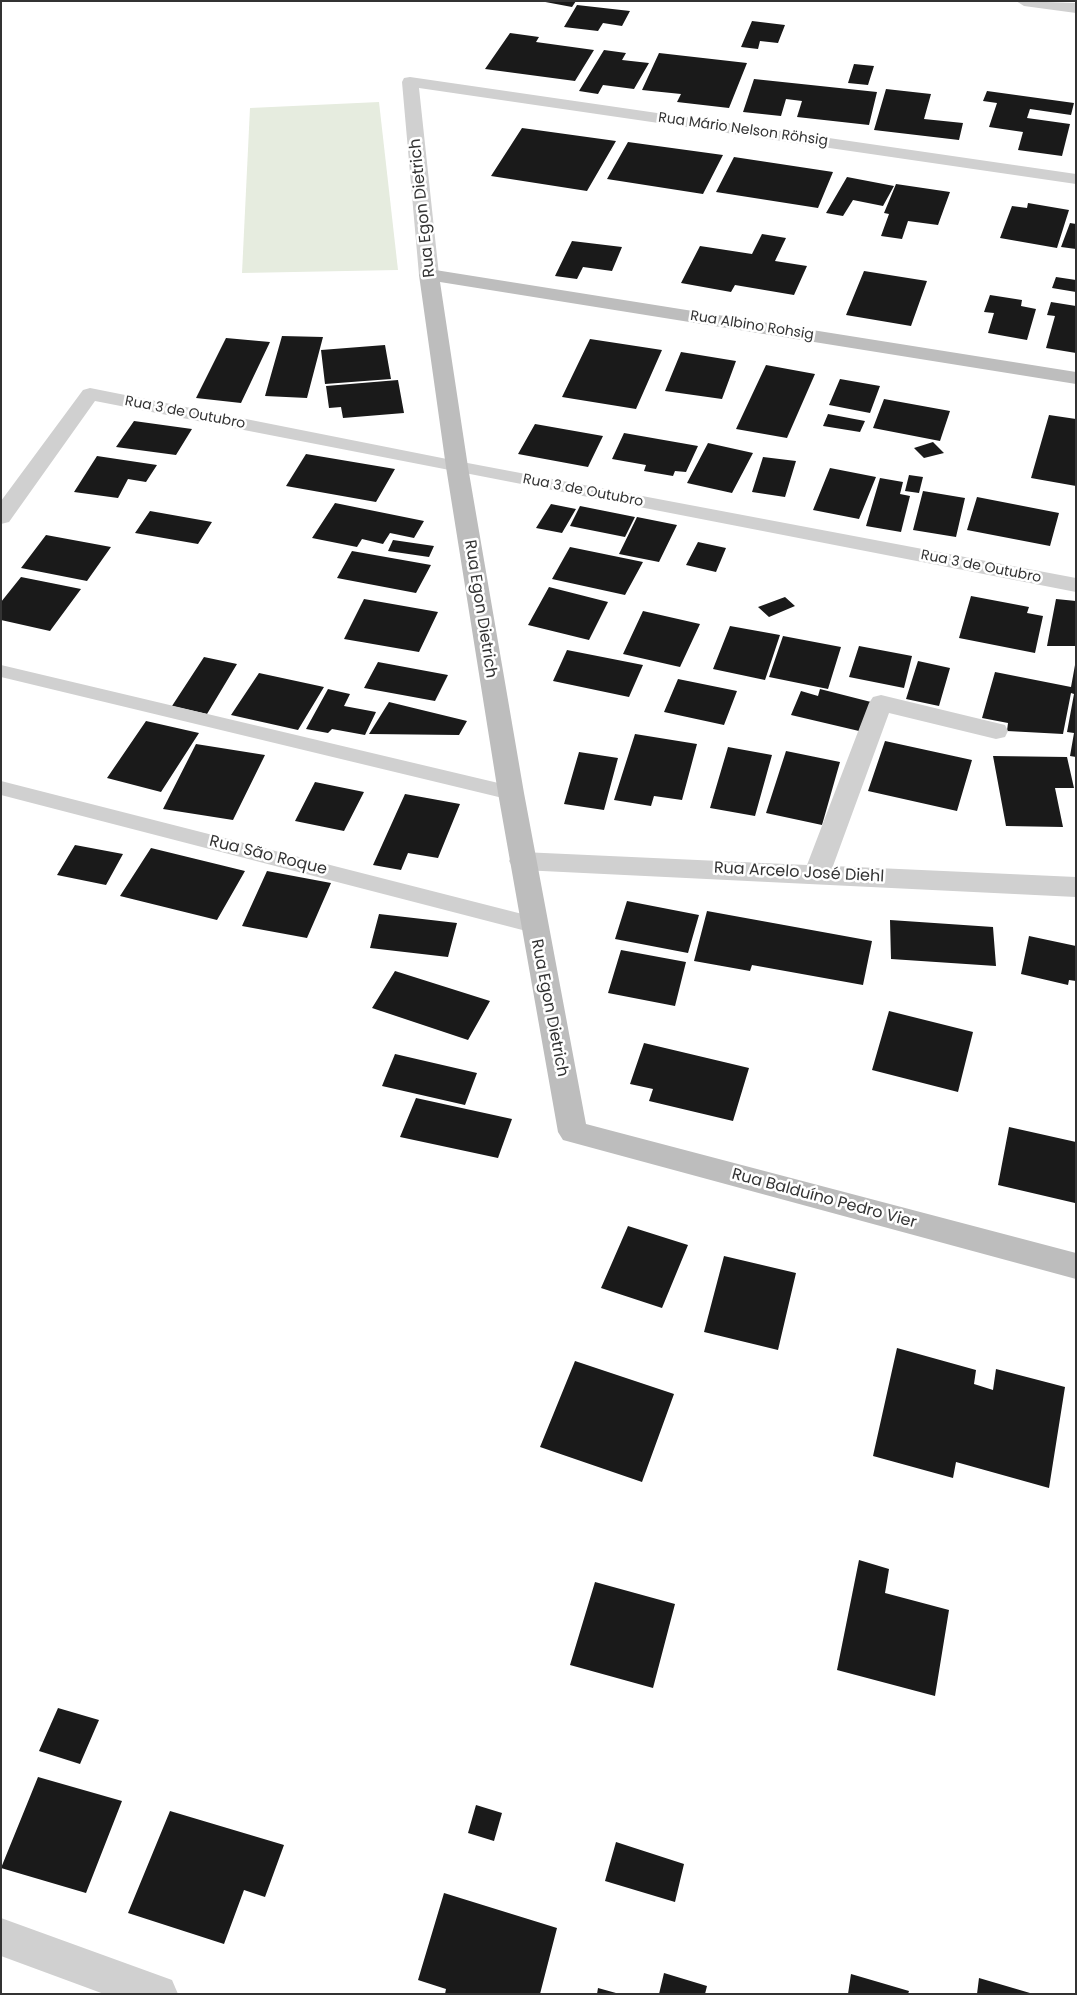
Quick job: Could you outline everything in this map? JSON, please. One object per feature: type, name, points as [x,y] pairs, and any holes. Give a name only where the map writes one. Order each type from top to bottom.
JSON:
[{"type":"street","points":[[1024,1],[1076,8]]},
{"type":"street","name":"Rua Mário Nelson Röhsig","points":[[410,82],[1076,179]]},
{"type":"street","name":"Rua Egon Dietrich","points":[[410,82],[429,275],[457,467],[522,861],[573,1132]]},
{"type":"street","name":"Rua Albino Rohsig","points":[[429,275],[1076,378]]},
{"type":"street","name":"Rua 3 de Outubro","points":[[1,518],[90,394],[457,467],[1076,585]]},
{"type":"street","points":[[817,874],[881,702],[996,731]]},
{"type":"street","name":"Rua Arcelo José Diehl","points":[[522,861],[1076,887]]},
{"type":"street","name":"Rua Balduíno Pedro Vier","points":[[573,1132],[1076,1266]]},
{"type":"street","points":[[1,1937],[158,1994]]},
{"type":"lane","points":[[1,671],[511,793]]},
{"type":"lane","name":"Rua São Roque","points":[[1,788],[534,925]]},
{"type":"shaded area","points":[[379,102],[398,270],[242,273],[250,108]]},
{"type":"building","points":[[540,1],[576,1],[572,7]]},
{"type":"building","points":[[577,5],[630,11],[622,26],[603,23],[598,31],[564,27]]},
{"type":"building","points":[[752,21],[785,25],[778,43],[760,41],[758,49],[741,47]]},
{"type":"building","points":[[510,33],[539,37],[536,42],[594,50],[575,81],[485,69]]},
{"type":"building","points":[[604,50],[626,53],[622,60],[649,63],[634,89],[603,85],[598,94],[579,91]]},
{"type":"building","points":[[659,53],[747,63],[729,108],[677,102],[681,94],[642,90]]},
{"type":"building","points":[[854,64],[874,66],[868,85],[848,83]]},
{"type":"building","points":[[754,79],[877,92],[869,125],[797,117],[802,101],[786,99],[781,116],[743,112]]},
{"type":"building","points":[[886,89],[931,94],[924,119],[963,123],[959,140],[874,130]]},
{"type":"building","points":[[987,91],[1074,103],[1071,115],[1030,109],[1027,118],[1070,124],[1062,156],[1018,150],[1023,132],[989,127],[997,103],[983,101]]},
{"type":"building","points":[[522,128],[616,141],[587,191],[491,176]]},
{"type":"building","points":[[628,142],[723,155],[703,194],[607,179]]},
{"type":"building","points":[[734,157],[833,172],[818,208],[716,192]]},
{"type":"building","points":[[847,177],[894,186],[883,206],[853,200],[843,216],[826,213]]},
{"type":"building","points":[[896,184],[950,192],[938,225],[908,221],[902,239],[881,236],[889,214],[884,213]]},
{"type":"building","points":[[1028,203],[1069,210],[1057,248],[1000,238],[1012,206],[1027,208]]},
{"type":"building","points":[[1070,223],[1076,224],[1076,249],[1061,247]]},
{"type":"building","points":[[762,234],[786,238],[775,261],[807,266],[794,295],[735,285],[731,292],[681,283],[700,246],[752,254]]},
{"type":"building","points":[[572,241],[622,247],[612,271],[583,267],[577,279],[555,276]]},
{"type":"building","points":[[864,271],[927,281],[911,326],[846,315]]},
{"type":"building","points":[[1056,277],[1076,280],[1076,292],[1052,288]]},
{"type":"building","points":[[990,295],[1022,300],[1021,306],[1036,309],[1027,340],[988,333],[994,313],[984,312]]},
{"type":"building","points":[[1051,302],[1076,306],[1076,353],[1046,348],[1055,316],[1047,315]]},
{"type":"building","points":[[282,336],[323,337],[307,398],[265,396]]},
{"type":"building","points":[[226,338],[270,342],[241,403],[196,398]]},
{"type":"building","points":[[590,339],[662,350],[636,409],[562,397]]},
{"type":"building","points":[[385,345],[391,379],[325,384],[321,350]]},
{"type":"building","points":[[681,352],[736,361],[722,399],[665,391]]},
{"type":"building","points":[[766,365],[815,374],[787,438],[736,429]]},
{"type":"building","points":[[840,379],[880,386],[870,413],[829,405]]},
{"type":"building","points":[[398,380],[404,413],[343,418],[341,407],[329,408],[326,386]]},
{"type":"building","points":[[884,399],[950,411],[940,441],[873,428]]},
{"type":"building","points":[[828,414],[865,421],[860,432],[823,426]]},
{"type":"building","points":[[1049,415],[1076,419],[1076,486],[1031,478]]},
{"type":"building","points":[[134,421],[192,429],[176,455],[116,447]]},
{"type":"building","points":[[535,424],[603,436],[588,467],[518,454]]},
{"type":"building","points":[[624,433],[698,446],[686,472],[675,471],[673,476],[644,471],[646,465],[612,459]]},
{"type":"building","points":[[933,442],[944,453],[924,458],[914,448]]},
{"type":"building","points":[[708,443],[753,453],[732,493],[687,483]]},
{"type":"building","points":[[306,454],[395,469],[376,502],[286,486]]},
{"type":"building","points":[[97,456],[157,465],[146,482],[128,479],[118,498],[74,492]]},
{"type":"building","points":[[763,457],[796,461],[785,497],[752,492]]},
{"type":"building","points":[[830,468],[876,477],[859,519],[813,510]]},
{"type":"building","points":[[909,475],[923,477],[919,493],[905,491]]},
{"type":"building","points":[[880,478],[903,482],[900,494],[910,496],[901,532],[866,526]]},
{"type":"building","points":[[923,491],[965,498],[956,537],[913,530]]},
{"type":"building","points":[[977,497],[1059,513],[1050,546],[967,530]]},
{"type":"building","points":[[335,503],[424,521],[414,538],[390,533],[383,544],[362,539],[357,547],[312,538]]},
{"type":"building","points":[[551,504],[576,509],[562,533],[536,528]]},
{"type":"building","points":[[580,506],[635,517],[625,537],[570,526]]},
{"type":"building","points":[[150,511],[212,522],[198,544],[135,533]]},
{"type":"building","points":[[637,517],[677,525],[659,562],[619,554]]},
{"type":"building","points":[[46,535],[111,547],[87,581],[21,568]]},
{"type":"building","points":[[393,540],[434,546],[429,557],[388,551]]},
{"type":"building","points":[[698,542],[726,548],[716,572],[686,565]]},
{"type":"building","points":[[570,547],[643,562],[625,595],[552,579]]},
{"type":"building","points":[[352,551],[431,565],[416,593],[337,578]]},
{"type":"building","points":[[21,577],[81,589],[50,631],[1,620],[1,602]]},
{"type":"building","points":[[549,587],[608,602],[589,640],[528,625]]},
{"type":"building","points":[[971,596],[1029,607],[1027,613],[1043,616],[1035,653],[959,638]]},
{"type":"building","points":[[785,597],[795,606],[769,617],[758,607]]},
{"type":"building","points":[[364,599],[438,612],[419,652],[344,639]]},
{"type":"building","points":[[1056,599],[1076,601],[1076,646],[1047,646]]},
{"type":"building","points":[[643,611],[700,624],[680,667],[623,654]]},
{"type":"building","points":[[730,626],[780,635],[765,680],[713,669]]},
{"type":"building","points":[[783,636],[841,647],[828,689],[769,677]]},
{"type":"building","points":[[859,646],[912,656],[904,688],[849,677]]},
{"type":"building","points":[[567,650],[643,665],[629,697],[553,681]]},
{"type":"building","points":[[204,657],[237,664],[207,714],[172,706]]},
{"type":"building","points":[[918,661],[950,668],[939,706],[906,699]]},
{"type":"building","points":[[378,662],[448,675],[435,701],[364,688]]},
{"type":"building","points":[[1075,665],[1076,757],[1070,756],[1074,733],[1067,732],[1074,694],[1071,693],[1063,734],[1007,731],[1008,723],[982,718],[995,672],[1071,687]]},
{"type":"building","points":[[259,673],[324,687],[298,730],[231,715]]},
{"type":"building","points":[[678,679],[737,691],[724,725],[664,712]]},
{"type":"building","points":[[328,689],[350,694],[344,706],[376,712],[365,735],[332,729],[328,733],[306,729]]},
{"type":"building","points":[[820,689],[871,702],[859,731],[791,715],[801,691],[818,696]]},
{"type":"building","points":[[389,702],[467,721],[459,735],[369,734]]},
{"type":"building","points":[[146,721],[199,733],[161,792],[107,778]]},
{"type":"building","points":[[635,734],[697,744],[682,800],[654,796],[651,806],[614,800]]},
{"type":"building","points":[[885,741],[972,760],[957,811],[868,791]]},
{"type":"building","points":[[196,744],[265,755],[233,820],[163,809]]},
{"type":"building","points":[[728,747],[772,755],[755,816],[710,808]]},
{"type":"building","points":[[786,751],[840,762],[822,825],[766,813]]},
{"type":"building","points":[[579,752],[618,758],[604,810],[564,804]]},
{"type":"building","points":[[993,756],[1067,757],[1074,788],[1055,788],[1063,827],[1006,826]]},
{"type":"building","points":[[315,782],[364,792],[344,831],[295,821]]},
{"type":"building","points":[[405,794],[460,804],[438,858],[408,853],[401,870],[373,865]]},
{"type":"building","points":[[75,845],[123,854],[106,885],[57,875]]},
{"type":"building","points":[[151,848],[245,871],[217,920],[120,896]]},
{"type":"building","points":[[267,871],[331,883],[307,938],[242,926]]},
{"type":"building","points":[[627,901],[699,915],[688,953],[615,939]]},
{"type":"building","points":[[707,911],[872,941],[863,985],[752,965],[750,971],[694,961]]},
{"type":"building","points":[[379,914],[457,923],[448,957],[370,948]]},
{"type":"building","points":[[890,920],[993,927],[996,966],[891,959]]},
{"type":"building","points":[[1029,936],[1076,946],[1076,981],[1069,980],[1068,985],[1021,974]]},
{"type":"building","points":[[621,950],[686,962],[675,1006],[608,993]]},
{"type":"building","points":[[395,971],[490,1001],[468,1040],[372,1008]]},
{"type":"building","points":[[889,1011],[973,1032],[958,1092],[872,1070]]},
{"type":"building","points":[[644,1043],[749,1068],[733,1121],[649,1101],[653,1089],[630,1084]]},
{"type":"building","points":[[395,1054],[477,1073],[465,1105],[382,1086]]},
{"type":"building","points":[[416,1098],[512,1119],[498,1158],[400,1137]]},
{"type":"building","points":[[1009,1127],[1076,1142],[1075,1203],[998,1185]]},
{"type":"building","points":[[628,1226],[688,1245],[662,1308],[601,1288]]},
{"type":"building","points":[[724,1256],[796,1273],[778,1350],[704,1332]]},
{"type":"building","points":[[897,1348],[976,1370],[974,1384],[993,1390],[996,1369],[1065,1387],[1049,1488],[956,1462],[953,1478],[873,1456]]},
{"type":"building","points":[[575,1361],[674,1394],[642,1482],[540,1447]]},
{"type":"building","points":[[859,1560],[889,1569],[885,1593],[949,1610],[935,1696],[837,1670]]},
{"type":"building","points":[[595,1582],[675,1604],[653,1688],[570,1665]]},
{"type":"building","points":[[58,1708],[99,1720],[80,1764],[39,1751]]},
{"type":"building","points":[[38,1777],[122,1801],[86,1893],[1,1868]]},
{"type":"building","points":[[476,1805],[502,1813],[494,1841],[468,1833]]},
{"type":"building","points":[[170,1811],[284,1845],[265,1897],[244,1890],[224,1944],[128,1913]]},
{"type":"building","points":[[616,1842],[684,1864],[675,1902],[605,1881]]},
{"type":"building","points":[[444,1893],[557,1928],[540,1994],[445,1994],[446,1989],[418,1980]]},
{"type":"building","points":[[664,1973],[707,1986],[705,1994],[659,1994]]},
{"type":"building","points":[[851,1974],[909,1991],[908,1994],[848,1994]]},
{"type":"building","points":[[979,1978],[1030,1993],[1030,1994],[977,1994]]},
{"type":"building","points":[[598,1988],[616,1993],[616,1994],[597,1994]]}]
